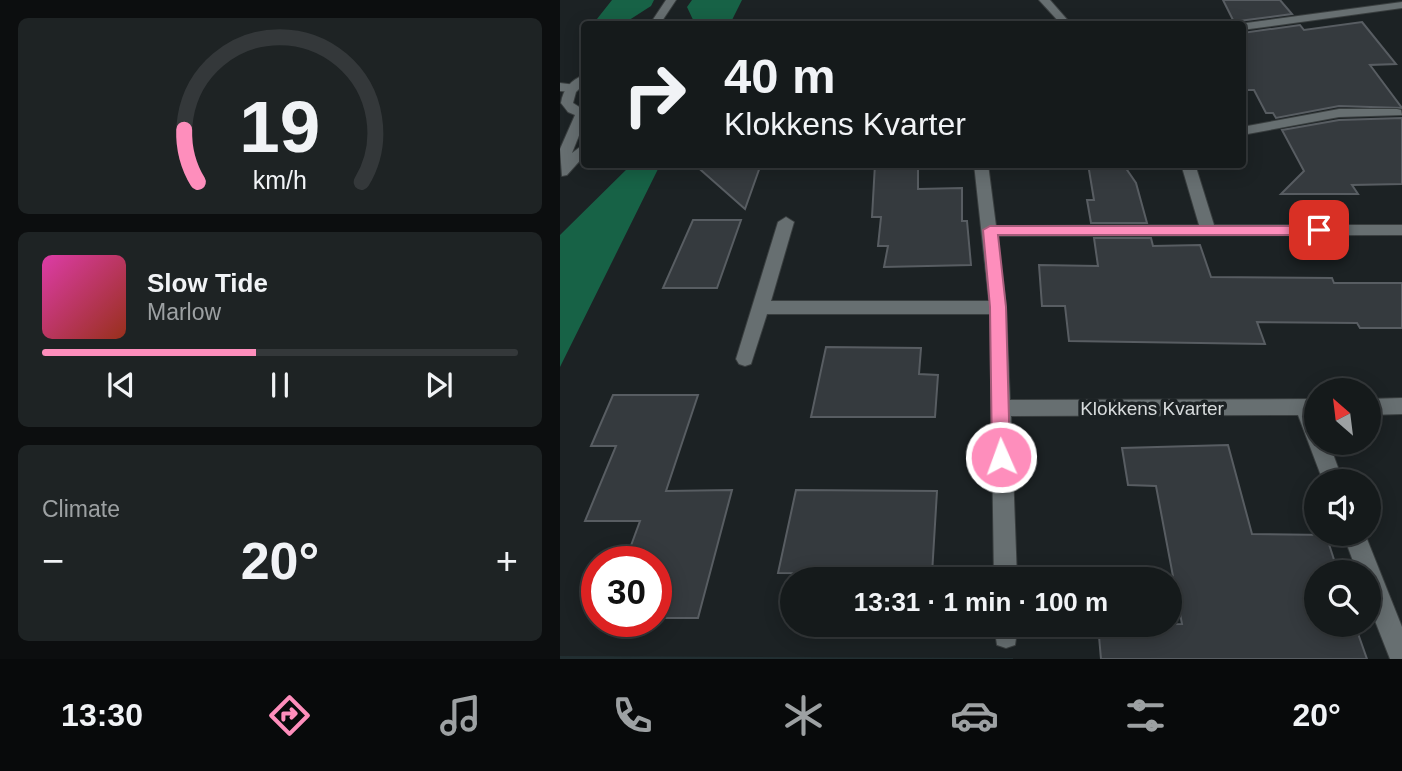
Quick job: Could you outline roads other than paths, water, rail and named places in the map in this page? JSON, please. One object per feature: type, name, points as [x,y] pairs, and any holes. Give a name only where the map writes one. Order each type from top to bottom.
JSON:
[{"type":"street","points":[[657,21],[671,0]]},
{"type":"street","points":[[1044,0],[1063,21]]},
{"type":"street","points":[[1246,26],[1402,5]]},
{"type":"street","points":[[566,87],[567,103],[581,113]]},
{"type":"street","points":[[1246,130],[1339,113],[1397,113]]},
{"type":"street","points":[[560,165],[581,118]]},
{"type":"street","points":[[560,175],[581,151]]},
{"type":"street","points":[[982,168],[998,307],[1005,567]]},
{"type":"street","points":[[1189,168],[1208,231]]},
{"type":"street","points":[[745,359],[786,222]]},
{"type":"street","points":[[990,230],[1402,230]]},
{"type":"street","points":[[760,308],[998,307]]},
{"type":"street","points":[[1381,407],[1402,406]]},
{"type":"street","name":"Klokkens Kvarter","points":[[1000,408],[1304,407]]},
{"type":"street","points":[[1359,546],[1402,659]]}]
